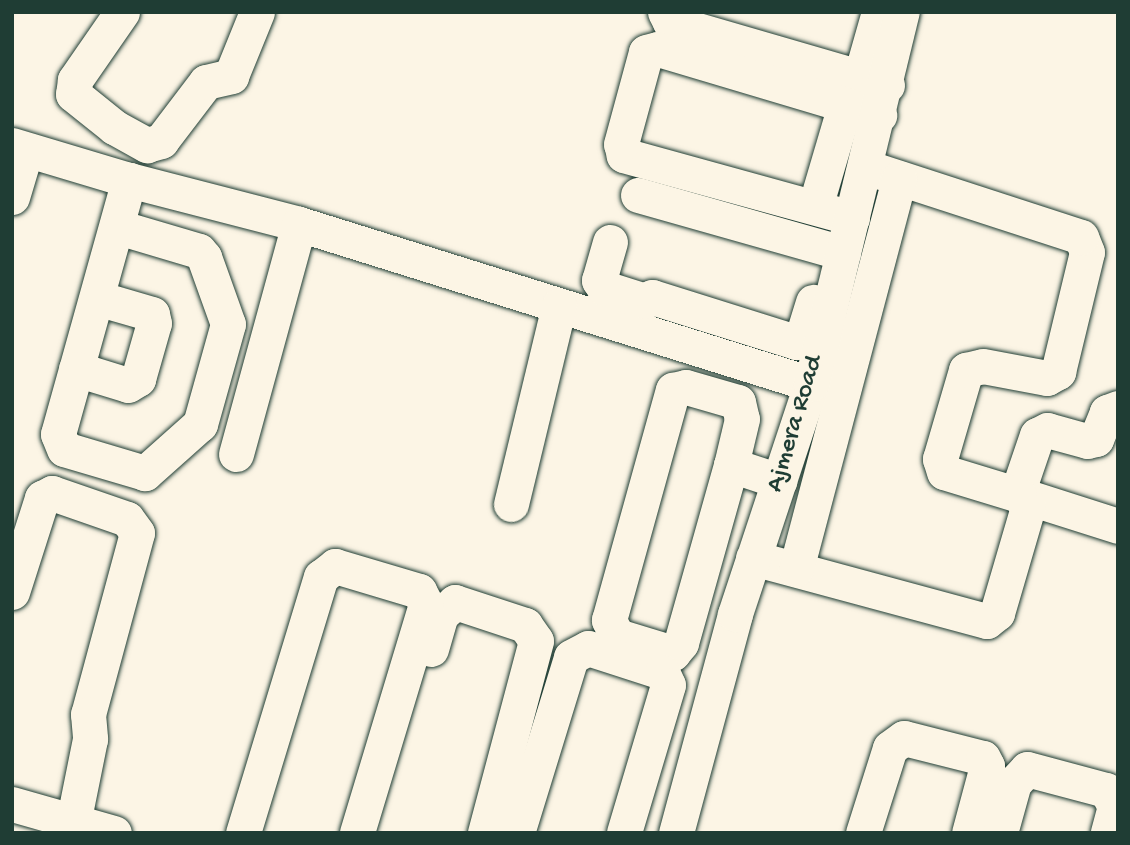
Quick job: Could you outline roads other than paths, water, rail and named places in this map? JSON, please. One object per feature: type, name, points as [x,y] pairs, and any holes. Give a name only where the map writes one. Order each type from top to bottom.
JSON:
[{"type":"street","points":[[122,12],[75,80],[73,94],[114,127],[147,145],[161,141],[206,82],[231,76],[257,12]]},
{"type":"street","points":[[665,12],[670,22],[877,87]]},
{"type":"street","points":[[877,87],[879,12]]},
{"type":"street","name":"Ajmera Road","points":[[676,833],[735,614],[811,384],[836,251],[852,218],[865,167],[877,87],[902,12]]},
{"type":"street","points":[[845,105],[658,49],[646,52],[621,144],[624,155],[852,218]]},
{"type":"street","points":[[820,190],[845,105],[877,87]]},
{"type":"street","points":[[114,127],[118,227],[58,434],[64,449],[145,473],[200,424],[228,324],[204,257],[199,251],[118,227]]},
{"type":"street","points":[[12,197],[19,147],[116,176],[299,224],[811,384]]},
{"type":"street","points":[[753,558],[987,621],[998,612],[1028,507],[1019,495],[944,472],[940,459],[966,370],[982,366],[1047,378],[1058,372],[1087,252],[1081,237],[865,167]]},
{"type":"street","points":[[796,569],[899,178]]},
{"type":"street","points":[[610,242],[599,280],[604,288],[645,301],[652,297],[796,342],[801,341],[836,251],[638,195]]},
{"type":"street","points":[[236,454],[299,224]]},
{"type":"street","points":[[76,369],[128,385],[138,379],[154,323],[152,314],[97,298]]},
{"type":"street","points":[[656,337],[667,302]]},
{"type":"street","points":[[511,504],[559,306]]},
{"type":"street","points":[[732,360],[742,325]]},
{"type":"street","points":[[687,387],[738,402],[742,419],[731,465],[681,643],[673,653],[617,636],[609,620],[673,390],[687,387]]},
{"type":"street","points":[[1118,408],[1107,412],[1096,439],[1087,442],[1047,430],[1037,435],[1019,488],[1027,497],[1118,526]]},
{"type":"street","points":[[731,465],[779,481]]},
{"type":"street","points":[[12,592],[41,498],[52,493],[127,519],[137,533],[88,713],[90,739],[72,827]]},
{"type":"street","points":[[243,833],[321,577],[335,566],[419,591],[426,604],[357,833]]},
{"type":"street","points":[[374,833],[441,615],[455,602],[525,625],[536,641],[485,833]]},
{"type":"street","points":[[692,603],[735,614]]},
{"type":"street","points":[[517,833],[571,657],[588,648],[662,673],[668,685],[624,833]]},
{"type":"street","points":[[863,833],[890,748],[904,738],[983,758],[987,766],[969,833]]},
{"type":"street","points":[[1000,833],[1014,783],[1027,769],[1106,790],[1115,806],[1108,833]]},
{"type":"street","points":[[643,771],[689,783]]},
{"type":"street","points":[[12,804],[72,827],[114,833]]}]
